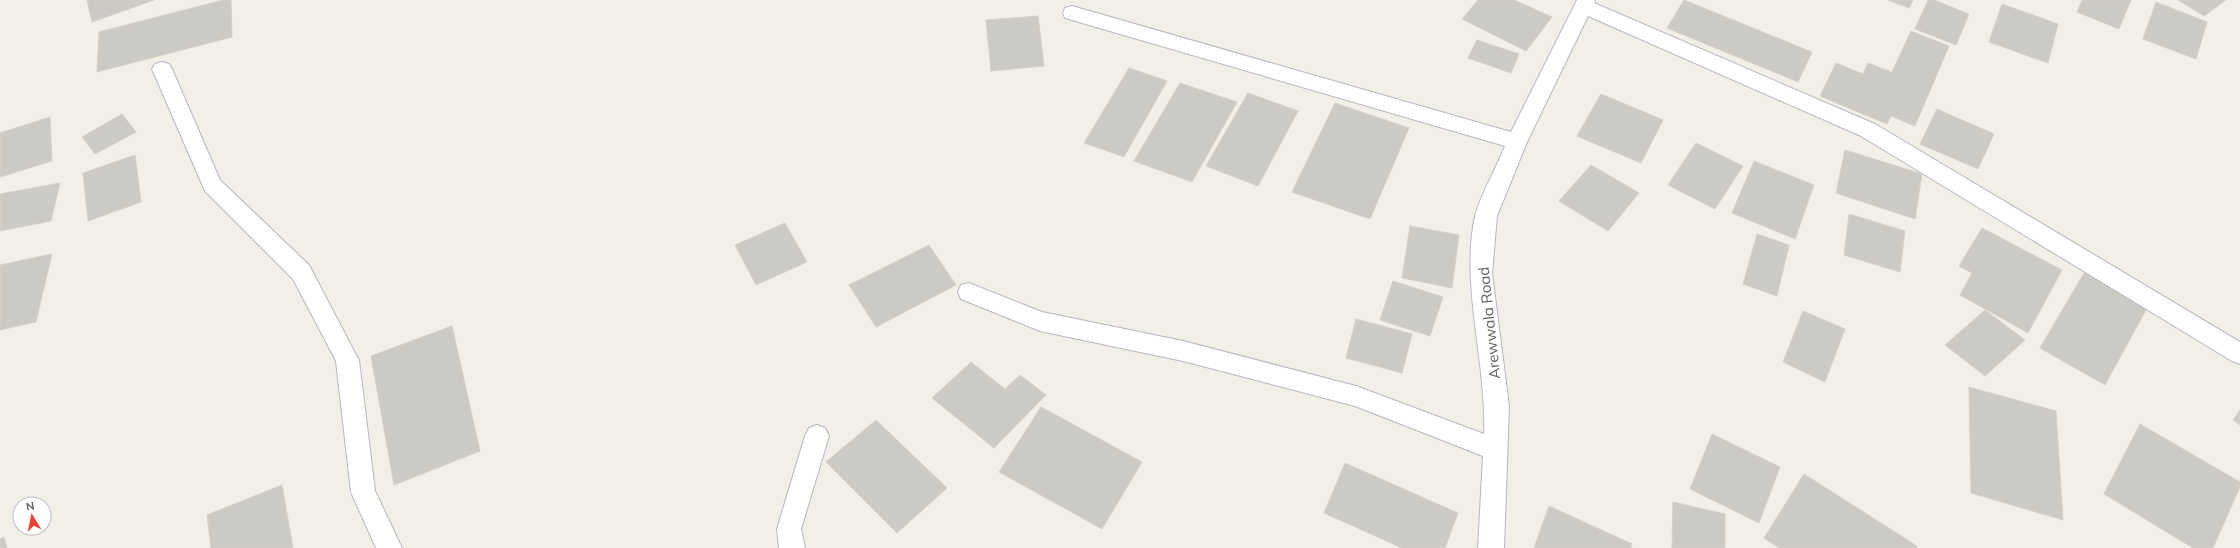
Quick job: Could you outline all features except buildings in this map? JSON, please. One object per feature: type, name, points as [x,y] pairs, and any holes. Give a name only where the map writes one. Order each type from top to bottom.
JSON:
[{"type":"street","name":"Arewwala Road","points":[[1491,548],[1497,406],[1481,273],[1486,216],[1517,142],[1584,3]]},
{"type":"street","points":[[1584,3],[1868,130],[2240,354]]},
{"type":"street","points":[[1072,13],[1517,142]]},
{"type":"street","points":[[162,69],[212,185],[301,272],[347,360],[363,492],[389,548]]},
{"type":"street","points":[[969,292],[1040,322],[1183,351],[1356,396],[1496,450]]},
{"type":"street","points":[[792,548],[789,529],[817,436]]}]
